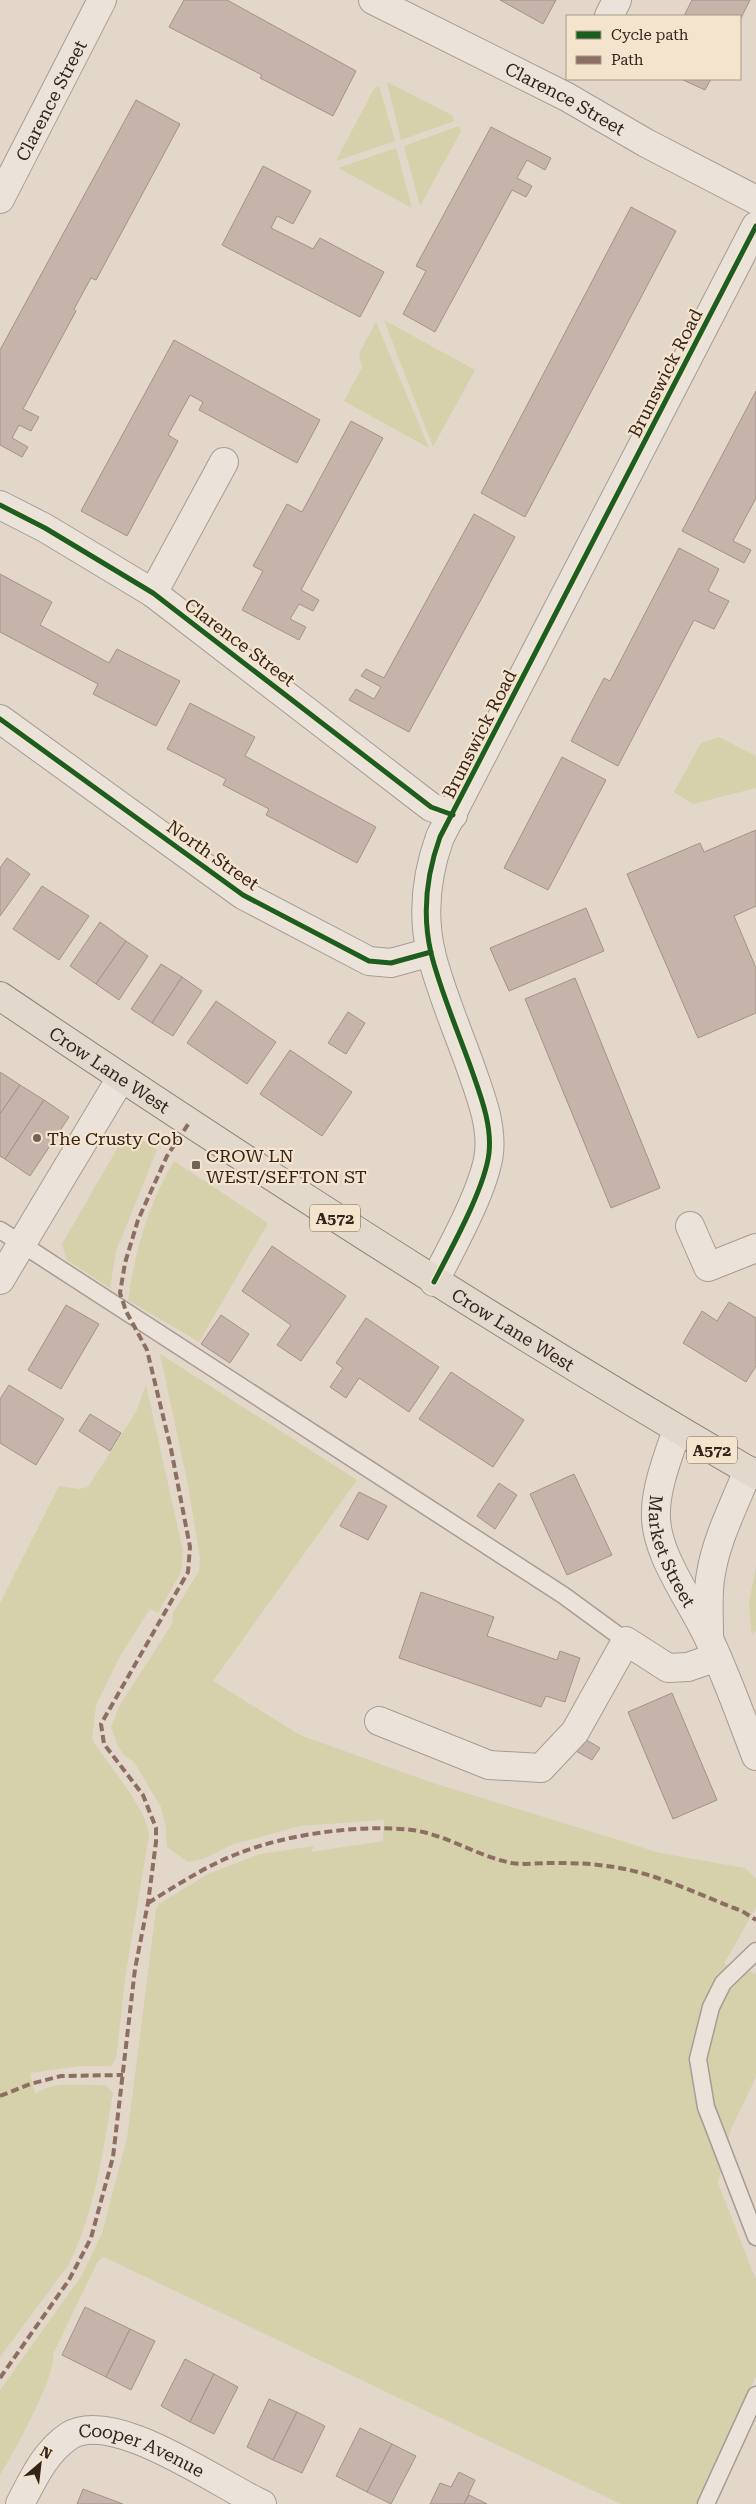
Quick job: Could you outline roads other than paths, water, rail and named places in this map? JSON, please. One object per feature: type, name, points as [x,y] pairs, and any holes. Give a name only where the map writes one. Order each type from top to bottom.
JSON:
[{"type":"main road","name":"Crow Lane West","points":[[0,996],[120,1078],[434,1282],[752,1473]]},
{"type":"street","name":"Clarence Street","points":[[0,199],[6,171],[102,0]]},
{"type":"street","name":"Clarence Street","points":[[373,0],[572,88],[646,143],[756,200]]},
{"type":"street","points":[[610,15],[617,0]]},
{"type":"street","name":"Brunswick Road","points":[[434,1282],[448,1256],[483,1176],[489,1152],[489,1133],[482,1099],[431,952],[426,896],[429,876],[440,837],[756,226]]},
{"type":"street","points":[[153,593],[224,462]]},
{"type":"street","name":"Clarence Street","points":[[0,506],[45,528],[153,593],[432,807],[453,815]]},
{"type":"street","name":"North Street","points":[[0,719],[243,895],[368,960],[391,963],[431,952]]},
{"type":"street","points":[[0,1280],[11,1237],[120,1078]]},
{"type":"street","points":[[690,1226],[708,1266],[756,1248]]},
{"type":"street","name":"Market Street","points":[[677,1429],[660,1484],[656,1510],[657,1527],[669,1563],[713,1648],[750,1726],[756,1756]]},
{"type":"street","name":"Market Street","points":[[713,1648],[708,1597],[711,1572],[717,1546],[752,1473]]},
{"type":"street","points":[[379,1721],[489,1765],[542,1768],[575,1732],[626,1641],[668,1668],[688,1666],[713,1648]]},
{"type":"street","name":"Cooper Avenue","points":[[20,2504],[38,2469],[51,2452],[69,2436],[86,2430],[102,2429],[124,2435],[172,2455],[262,2504]]},
{"type":"lane","points":[[11,1237],[563,1595],[626,1641]]},
{"type":"lane","points":[[756,1951],[723,1983],[711,2007],[698,2059],[706,2107],[756,2237]]},
{"type":"lane","points":[[706,2504],[756,2395]]},
{"type":"place","name":"The Crusty Cob","points":[[37,1138]]},
{"type":"place","name":"CROW LN WEST/SEFTON ST","points":[[196,1165]]}]
